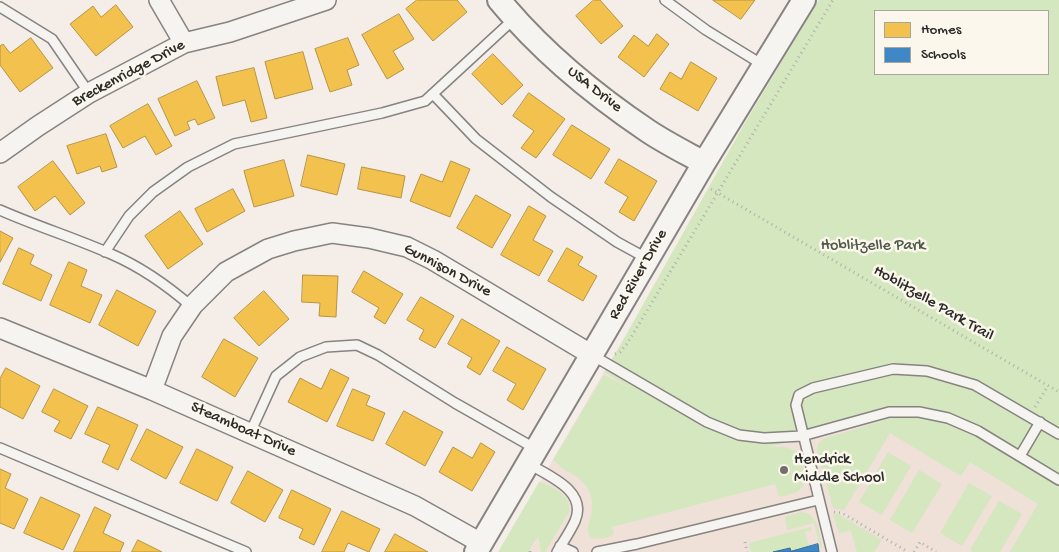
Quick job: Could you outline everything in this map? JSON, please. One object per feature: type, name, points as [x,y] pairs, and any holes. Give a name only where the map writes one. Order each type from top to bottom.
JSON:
[{"type":"street","points":[[159,0],[184,43]]},
{"type":"street","name":"Breckenridge Drive","points":[[0,153],[89,93],[184,43],[230,32],[326,0]]},
{"type":"street","name":"USA Drive","points":[[498,0],[539,44],[594,92],[649,132],[704,163]]},
{"type":"street","name":"Red River Drive","points":[[478,548],[704,163],[765,67],[804,0]]},
{"type":"street","name":"Gunnison Drive","points":[[152,390],[172,336],[192,307],[226,272],[268,249],[294,240],[332,233],[369,238],[406,247],[433,260],[592,355]]},
{"type":"street","name":"Steamboat Drive","points":[[0,328],[152,390],[415,506],[478,548]]},
{"type":"lane","points":[[665,0],[706,30],[765,67]]},
{"type":"lane","points":[[0,7],[52,39],[89,93]]},
{"type":"lane","points":[[105,252],[129,216],[154,192],[188,166],[234,144],[382,113],[425,101],[515,18]]},
{"type":"lane","points":[[433,94],[476,139],[528,179],[617,242],[648,259]]},
{"type":"lane","points":[[0,210],[105,252],[147,272],[192,307]]},
{"type":"lane","points":[[250,433],[276,376],[300,357],[326,347],[356,345],[378,355],[455,403],[533,457],[563,484],[574,495],[578,509],[575,521],[558,549],[573,552]]},
{"type":"lane","points":[[592,355],[706,422],[739,435],[764,438],[802,436],[889,412],[919,412],[948,418],[978,431],[1059,480]]},
{"type":"lane","points":[[832,552],[802,436],[796,405],[799,396],[812,388],[893,369],[927,371],[974,385],[1059,434]]},
{"type":"lane","points":[[1020,456],[1040,422]]},
{"type":"lane","points":[[0,448],[246,552]]},
{"type":"lane","points":[[596,552],[647,542],[818,500]]},
{"type":"path","points":[[614,354],[620,352],[627,344],[833,0]]},
{"type":"path","name":"Hoblitzelle Park Trail","points":[[708,187],[1059,392]]},
{"type":"path","points":[[1029,416],[1048,386]]},
{"type":"path","points":[[821,511],[842,514],[908,552]]},
{"type":"path","points":[[744,542],[747,552]]},
{"type":"path","points":[[914,552],[920,542],[936,552]]},
{"type":"shaded area","name":"Hendrick Middle School","points":[[604,372],[707,434],[771,447],[897,417],[1059,492],[1059,552],[499,552]]},
{"type":"green space","name":"Hoblitzelle Park","points":[[819,0],[1059,0],[1059,552],[1010,552],[1038,504],[970,462],[961,476],[890,433],[844,510],[833,508],[817,449],[818,444],[823,439],[885,420],[770,447],[785,447],[799,454],[805,479],[803,486],[797,492],[781,497],[775,484],[612,527],[614,534],[605,538],[590,537],[588,528],[592,503],[590,493],[576,476],[563,469],[553,460],[604,375],[633,390],[604,372],[743,126]]},
{"type":"green space","points":[[888,452],[911,466],[882,515],[859,502]]},
{"type":"green space","points":[[919,470],[942,484],[912,533],[890,520]]},
{"type":"green space","points":[[539,482],[550,486],[565,497],[568,501],[569,512],[545,552],[541,552],[538,536],[528,552],[498,552]]},
{"type":"green space","points":[[969,483],[992,496],[962,546],[940,533]]},
{"type":"green space","points":[[999,501],[1022,514],[1000,552],[973,552],[970,550]]},
{"type":"green space","points":[[801,512],[807,513],[815,520],[822,547],[820,548],[814,523],[787,530],[785,517]]},
{"type":"green space","points":[[833,514],[838,514],[882,540],[874,552],[857,552],[851,531],[839,533]]},
{"type":"green space","points":[[811,527],[811,531],[805,532],[809,547],[791,551],[790,548],[773,552],[751,552],[749,543]]},
{"type":"building: Homes","points":[[417,0],[457,0],[467,12],[433,41],[406,9]]},
{"type":"building: Homes","points":[[594,0],[600,0],[623,26],[601,44],[576,16]]},
{"type":"building: Homes","points":[[713,0],[755,0],[741,19]]},
{"type":"building: Homes","points":[[116,5],[133,27],[96,56],[70,24],[93,6],[101,17]]},
{"type":"building: Homes","points":[[399,14],[414,39],[393,51],[404,69],[387,79],[362,35]]},
{"type":"building: Homes","points":[[657,34],[669,44],[644,77],[618,57],[634,35],[648,46]]},
{"type":"building: Homes","points":[[31,38],[53,68],[20,92],[0,65],[0,46],[3,44],[10,53]]},
{"type":"building: Homes","points":[[348,38],[359,65],[347,70],[352,85],[330,92],[315,49]]},
{"type":"building: Homes","points":[[303,52],[313,89],[275,99],[265,62]]},
{"type":"building: Homes","points":[[493,54],[523,85],[502,105],[472,74]]},
{"type":"building: Homes","points":[[691,62],[717,78],[698,111],[660,89],[670,72],[681,79]]},
{"type":"building: Homes","points":[[254,68],[267,118],[251,122],[245,100],[223,106],[216,77]]},
{"type":"building: Homes","points":[[197,81],[215,118],[198,125],[195,119],[187,122],[190,129],[175,136],[158,99]]},
{"type":"building: Homes","points":[[529,93],[565,119],[536,158],[521,148],[534,131],[513,116]]},
{"type":"building: Homes","points":[[148,104],[172,146],[156,155],[145,136],[123,148],[110,126]]},
{"type":"building: Homes","points":[[572,125],[610,149],[591,179],[553,155]]},
{"type":"building: Homes","points":[[106,134],[117,167],[102,172],[100,166],[77,174],[67,146]]},
{"type":"building: Homes","points":[[308,155],[345,164],[337,195],[301,186]]},
{"type":"building: Homes","points":[[619,159],[657,181],[634,221],[619,212],[628,197],[605,183]]},
{"type":"building: Homes","points":[[284,160],[294,196],[254,207],[244,171]]},
{"type":"building: Homes","points":[[53,161],[85,203],[70,215],[55,196],[35,211],[18,187]]},
{"type":"building: Homes","points":[[451,161],[470,169],[450,217],[410,201],[421,174],[442,182]]},
{"type":"building: Homes","points":[[362,167],[405,176],[401,198],[358,189]]},
{"type":"building: Homes","points":[[233,189],[245,211],[207,232],[195,209]]},
{"type":"building: Homes","points":[[476,195],[511,215],[492,248],[457,228]]},
{"type":"building: Homes","points":[[529,206],[546,216],[533,240],[553,251],[539,276],[501,255]]},
{"type":"building: Homes","points":[[180,211],[203,244],[168,269],[145,236]]},
{"type":"building: Homes","points":[[0,231],[13,238],[0,262]]},
{"type":"building: Homes","points":[[19,248],[34,255],[30,264],[52,275],[41,301],[3,284]]},
{"type":"building: Homes","points":[[567,248],[583,257],[578,265],[597,276],[583,301],[548,281]]},
{"type":"building: Homes","points":[[69,262],[87,270],[81,286],[102,295],[90,323],[50,305]]},
{"type":"building: Homes","points":[[364,271],[403,294],[385,324],[374,317],[379,308],[352,292]]},
{"type":"building: Homes","points":[[303,275],[338,276],[336,317],[319,316],[320,303],[302,302]]},
{"type":"building: Homes","points":[[117,290],[156,311],[138,346],[99,325]]},
{"type":"building: Homes","points":[[264,291],[289,319],[259,346],[234,318]]},
{"type":"building: Homes","points":[[421,297],[454,316],[435,348],[419,339],[424,330],[407,320]]},
{"type":"building: Homes","points":[[462,319],[500,341],[480,375],[467,367],[472,358],[448,344]]},
{"type":"building: Homes","points":[[224,339],[258,358],[235,397],[202,377]]},
{"type":"building: Homes","points":[[507,347],[546,369],[523,410],[507,400],[516,384],[493,371]]},
{"type":"building: Homes","points":[[6,368],[40,386],[23,419],[0,407],[0,379]]},
{"type":"building: Homes","points":[[331,369],[349,378],[327,422],[288,402],[300,378],[321,389]]},
{"type":"building: Homes","points":[[54,389],[88,406],[71,439],[54,431],[60,421],[42,412]]},
{"type":"building: Homes","points":[[353,389],[370,396],[366,405],[385,413],[373,441],[337,426]]},
{"type":"building: Homes","points":[[98,407],[138,425],[118,470],[102,462],[110,445],[85,434]]},
{"type":"building: Homes","points":[[404,411],[443,432],[425,466],[386,444]]},
{"type":"building: Homes","points":[[147,429],[183,447],[166,479],[131,460]]},
{"type":"building: Homes","points":[[481,443],[495,452],[472,491],[439,472],[453,447],[472,458]]},
{"type":"building: Homes","points":[[197,449],[233,467],[217,501],[180,483]]},
{"type":"building: Homes","points":[[0,469],[11,474],[5,488],[28,499],[14,529],[0,523]]},
{"type":"building: Homes","points":[[248,471],[283,490],[265,522],[231,503]]},
{"type":"building: Homes","points":[[292,490],[331,509],[314,545],[299,538],[303,529],[279,518]]},
{"type":"building: Homes","points":[[41,497],[80,515],[63,550],[24,533]]},
{"type":"building: Homes","points":[[95,507],[111,515],[103,533],[124,543],[120,552],[74,552]]},
{"type":"building: Homes","points":[[342,511],[380,529],[369,552],[348,543],[344,552],[322,552]]},
{"type":"building: Homes","points":[[395,534],[428,552],[385,552]]},
{"type":"building: Homes","points":[[138,540],[162,552],[132,552]]},
{"type":"building: Schools","points":[[818,544],[819,552],[773,552],[790,548],[791,551]]},
{"type":"place","name":"Hendrick Middle School","points":[[784,470]]}]
